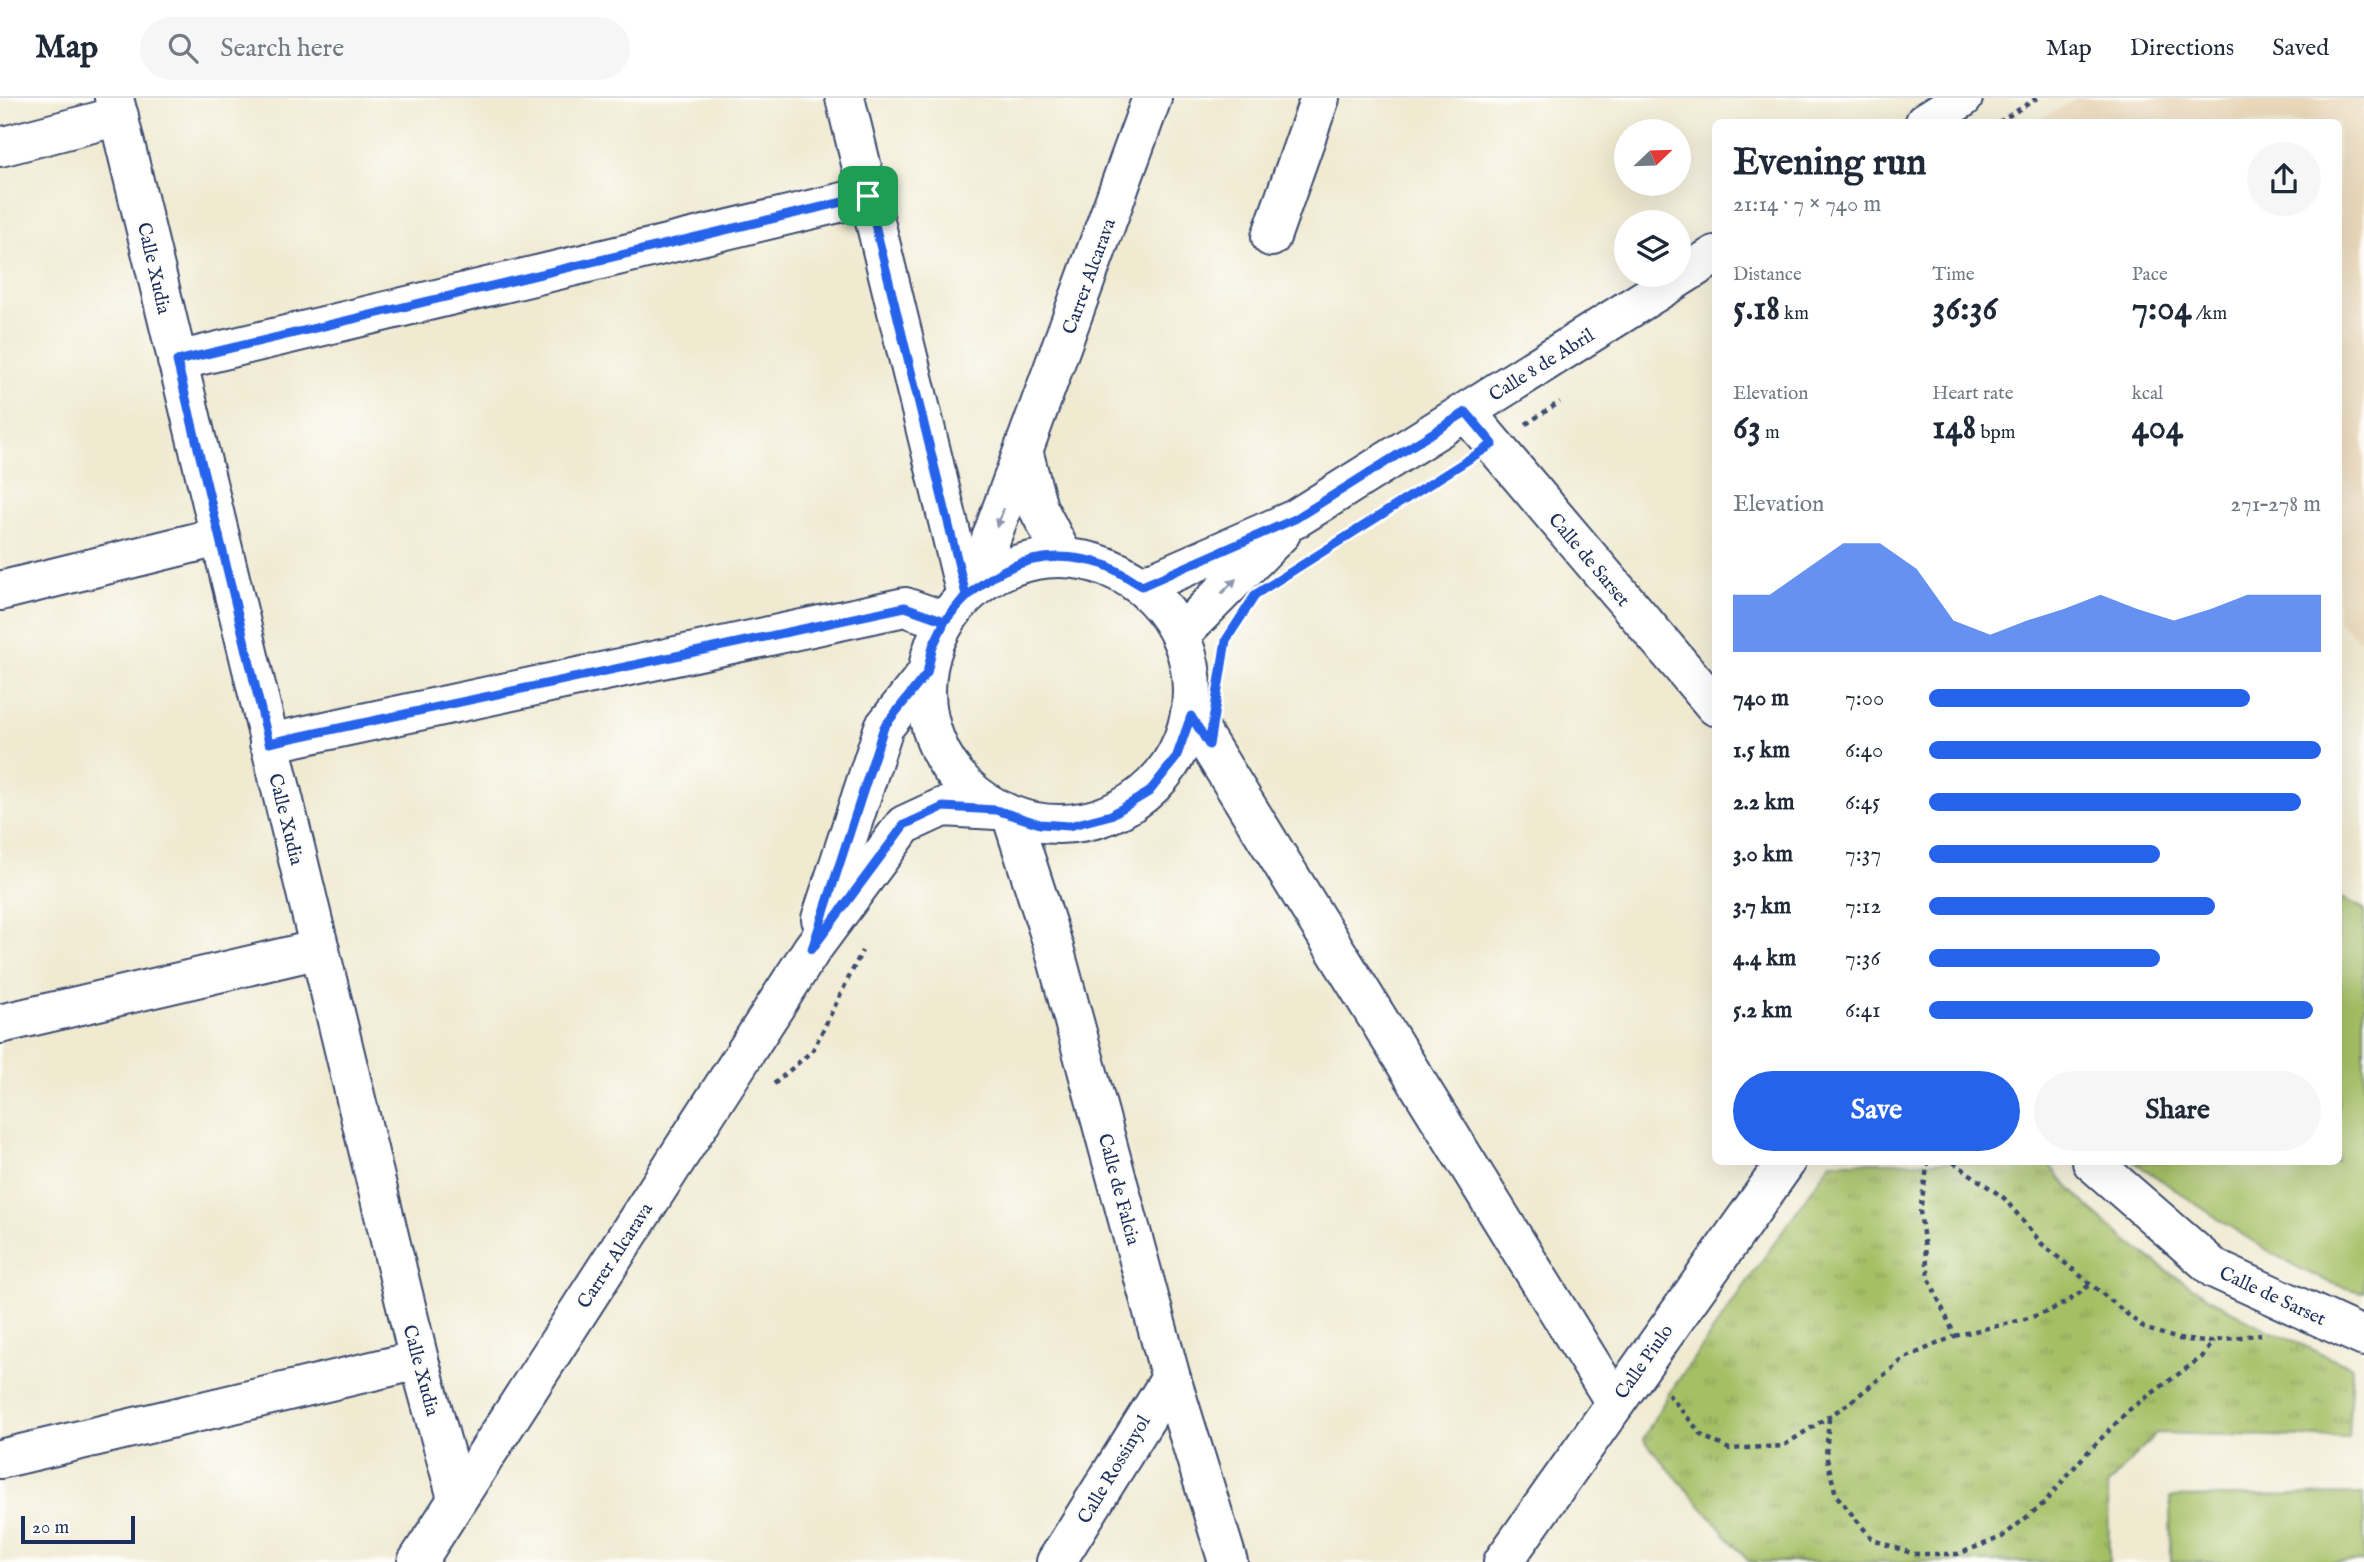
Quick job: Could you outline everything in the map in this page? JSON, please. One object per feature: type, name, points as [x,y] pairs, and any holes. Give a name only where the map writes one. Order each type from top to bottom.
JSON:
[{"type":"street","points":[[845,98],[961,601]]},
{"type":"street","name":"Carrer Alcarava","points":[[812,949],[884,727],[927,673],[933,646],[961,601],[1024,454],[1152,98]]},
{"type":"street","points":[[1271,237],[1320,98]]},
{"type":"street","points":[[1929,119],[1964,98]]},
{"type":"street","points":[[0,147],[116,107]]},
{"type":"street","name":"Calle Xudia","points":[[116,107],[419,1360],[457,1498]]},
{"type":"street","points":[[177,361],[868,196]]},
{"type":"street","name":"Calle 8 de Abril","points":[[1142,586],[1295,519],[1712,256]]},
{"type":"street","name":"Calle de Sarset","points":[[1466,412],[1712,702]]},
{"type":"street","points":[[1024,454],[1038,508],[1064,558]]},
{"type":"street","name":"Calle 8 de Abril","points":[[1181,634],[1295,519]]},
{"type":"street","points":[[0,590],[218,537]]},
{"type":"street","points":[[269,743],[905,607],[961,601],[1001,570],[1032,560],[1064,558],[1105,566],[1142,586],[1164,608],[1181,634],[1192,674],[1200,730],[1614,1401]]},
{"type":"street","points":[[927,673],[928,714],[940,752],[964,786],[1004,813]]},
{"type":"street","name":"Carrer Alcarava","points":[[417,1562],[812,949],[904,825],[943,807],[1004,813],[1040,824],[1069,826],[1111,815],[1149,792],[1200,730]]},
{"type":"street","name":"Calle de Falcia","points":[[1004,813],[1054,948],[1171,1378],[1228,1562]]},
{"type":"street","points":[[0,1024],[320,949]]},
{"type":"street","name":"Calle Piulo","points":[[1503,1562],[1614,1401],[1784,1165]]},
{"type":"street","name":"Calle de Sarset","points":[[2095,1165],[2215,1269],[2364,1337]]},
{"type":"street","points":[[0,1460],[419,1360]]},
{"type":"street","name":"Calle Rossinyol","points":[[1056,1562],[1171,1378]]},
{"type":"path","points":[[2004,119],[2037,98]]},
{"type":"path","points":[[1303,565],[1563,400]]},
{"type":"path","points":[[1200,730],[1226,640]]},
{"type":"path","points":[[766,1095],[774,1084],[813,1050],[863,948]]},
{"type":"path","points":[[1928,1165],[1920,1211],[1929,1279],[1955,1336]]},
{"type":"path","points":[[1957,1165],[2004,1198],[2042,1244],[2144,1328],[2178,1339],[2214,1341],[2274,1331]]},
{"type":"path","points":[[1668,1395],[1703,1436],[1729,1449],[1783,1446],[1829,1417],[1905,1358],[1955,1336],[2052,1311],[2077,1297],[2089,1284]]},
{"type":"path","points":[[1829,1417],[1826,1455],[1836,1495],[1873,1541],[1914,1554],[1958,1554],[2002,1537],[2043,1504],[2084,1456],[2129,1410],[2202,1357],[2214,1341]]},
{"type":"shaded area","points":[[2076,98],[2364,98],[2364,643],[2342,624],[2342,119],[2042,119]]},
{"type":"green space","points":[[2342,898],[2364,909],[2364,1292],[2339,1286],[2310,1273],[2215,1217],[2138,1165],[2342,1165]]},
{"type":"green space","points":[[1829,1165],[2050,1165],[2110,1227],[2183,1281],[2249,1321],[2352,1367],[2348,1438],[2156,1433],[2108,1485],[2109,1562],[1749,1562],[1643,1439],[1668,1395]]},
{"type":"green space","points":[[2364,1494],[2364,1562],[2171,1562],[2170,1497]]},
{"type":"route","points":[[868,196],[177,361],[269,743],[905,607],[945,621],[973,588],[1001,570],[1032,560],[1064,558],[1105,566],[1142,586],[1295,519],[1466,412],[1493,444],[1256,594],[1226,640],[1209,745],[1191,716],[1176,758],[1149,792],[1111,815],[1069,826],[1040,824],[996,810],[943,807],[904,825],[812,949],[884,727],[927,673],[933,646],[945,621],[966,595],[868,196]]}]
